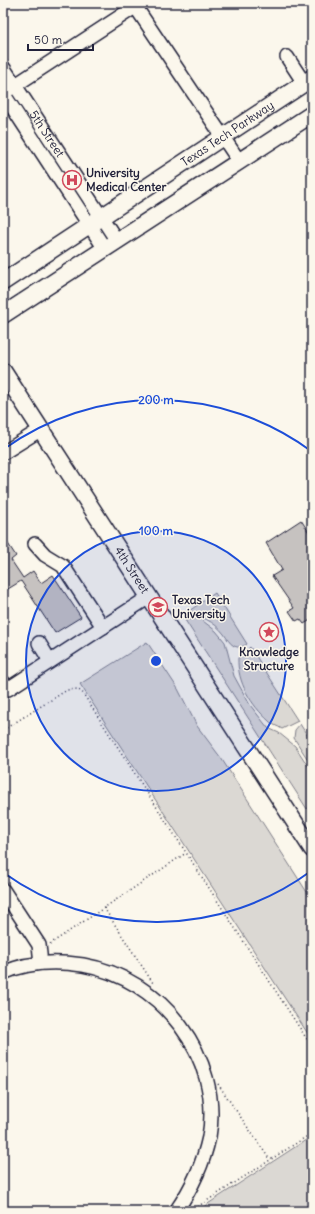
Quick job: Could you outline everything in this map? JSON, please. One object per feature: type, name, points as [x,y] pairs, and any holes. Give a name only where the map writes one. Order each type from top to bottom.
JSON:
[{"type":"main road","name":"Texas Tech Parkway","points":[[3,282],[308,81]]},
{"type":"main road","points":[[3,315],[312,114]]},
{"type":"main road","name":"4th Street","points":[[3,371],[148,598],[312,850]]},
{"type":"street","points":[[3,93],[137,4],[239,161]]},
{"type":"street","points":[[287,57],[308,81]]},
{"type":"street","name":"5th Street","points":[[3,67],[111,245]]},
{"type":"street","name":"5th Street","points":[[3,93],[96,222]]},
{"type":"street","points":[[3,453],[40,430]]},
{"type":"street","points":[[35,544],[45,555],[63,566],[102,627]]},
{"type":"street","points":[[5,688],[148,598]]},
{"type":"street","points":[[39,643],[50,661]]},
{"type":"street","points":[[3,890],[40,948],[41,963]]},
{"type":"street","points":[[3,974],[41,963],[68,963],[96,967],[122,976],[146,990],[167,1008],[184,1030],[194,1048],[206,1081],[210,1108],[209,1136],[203,1163],[192,1188],[176,1211]]},
{"type":"path","points":[[3,730],[67,690],[77,689],[86,698],[312,1047]]},
{"type":"path","points":[[40,948],[48,945],[186,853]]},
{"type":"path","points":[[104,908],[154,984]]},
{"type":"path","points":[[217,1081],[270,1160]]},
{"type":"path","points":[[191,1211],[312,1133]]},
{"type":"shaded area","points":[[215,593],[247,644],[239,647],[234,646],[212,622],[186,613]]},
{"type":"shaded area","points":[[199,618],[216,631],[225,642],[234,676],[250,705],[268,728],[279,733],[295,746],[310,769],[312,773],[312,803],[307,809],[185,620]]},
{"type":"shaded area","points":[[147,642],[178,689],[197,726],[221,758],[312,900],[312,1040],[80,684]]},
{"type":"shaded area","points":[[250,647],[298,721],[282,729],[270,722],[256,708],[246,692],[238,667],[238,658]]},
{"type":"shaded area","points":[[300,724],[312,743],[312,766],[294,738],[295,730]]},
{"type":"shaded area","points":[[312,1136],[312,1211],[197,1211]]},
{"type":"building","points":[[301,520],[312,537],[312,619],[304,624],[300,619],[296,621],[289,611],[294,608],[272,576],[282,570],[266,543]]},
{"type":"building","points":[[3,536],[16,556],[11,560],[23,578],[33,571],[41,583],[53,575],[81,617],[55,633],[21,581],[3,592]]},
{"type":"place","name":"University Medical Center","points":[[72,180]]},
{"type":"place","name":"Texas Tech University","points":[[158,607]]},
{"type":"place","name":"Knowledge Structure","points":[[269,632]]}]
